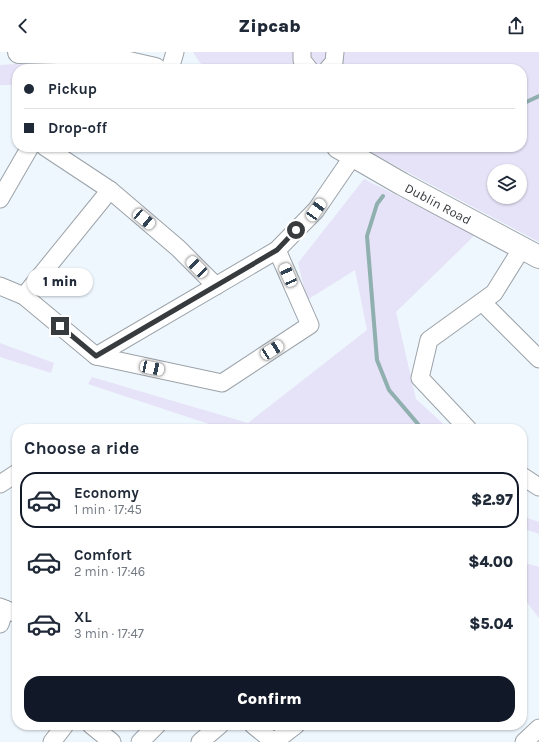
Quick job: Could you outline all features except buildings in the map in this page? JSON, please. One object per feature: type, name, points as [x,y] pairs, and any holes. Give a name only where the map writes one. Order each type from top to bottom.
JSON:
[{"type":"main road","points":[[19,52],[59,53],[134,64]]},
{"type":"main road","name":"Dublin Road","points":[[348,152],[402,184],[531,253]]},
{"type":"street","points":[[171,64],[175,52]]},
{"type":"street","points":[[302,52],[302,60],[305,64]]},
{"type":"street","points":[[332,64],[334,62],[335,52]]},
{"type":"street","points":[[0,200],[27,152]]},
{"type":"street","points":[[52,152],[110,190],[178,248],[216,286]]},
{"type":"street","points":[[96,356],[277,250],[316,210],[345,152]]},
{"type":"street","points":[[24,296],[110,190]]},
{"type":"street","points":[[0,286],[24,296],[96,356],[222,383],[310,325],[277,250]]},
{"type":"street","points":[[463,424],[420,378],[429,340],[494,293],[531,253]]},
{"type":"street","points":[[482,302],[539,359]]},
{"type":"street","points":[[0,484],[12,476]]},
{"type":"street","points":[[527,479],[539,487]]},
{"type":"street","points":[[524,742],[539,728]]},
{"type":"street","points":[[52,742],[61,730]]},
{"type":"street","points":[[97,730],[112,742]]},
{"type":"street","points":[[140,742],[152,730]]},
{"type":"street","points":[[200,742],[214,730]]},
{"type":"street","points":[[260,730],[274,742],[290,730]]},
{"type":"shaded area","points":[[193,52],[539,52],[539,242],[369,152],[527,152],[527,64],[202,64],[200,63]]},
{"type":"shaded area","points":[[12,64],[12,85],[0,85],[0,65]]},
{"type":"shaded area","points":[[364,179],[475,235],[396,312],[416,399],[444,424],[209,424],[88,384],[92,377],[248,423],[367,330],[355,270],[307,300],[298,263]]},
{"type":"shaded area","points":[[0,343],[54,363],[51,373],[0,357]]},
{"type":"shaded area","points":[[527,518],[539,522],[539,534],[527,530]]},
{"type":"shaded area","points":[[527,563],[539,567],[539,618],[527,602]]},
{"type":"waterway","points":[[527,102],[539,96]]},
{"type":"waterway","points":[[383,196],[377,204],[367,236],[377,360],[389,390],[418,424]]},
{"type":"route","points":[[60,326],[96,356],[277,250],[296,230]]}]
